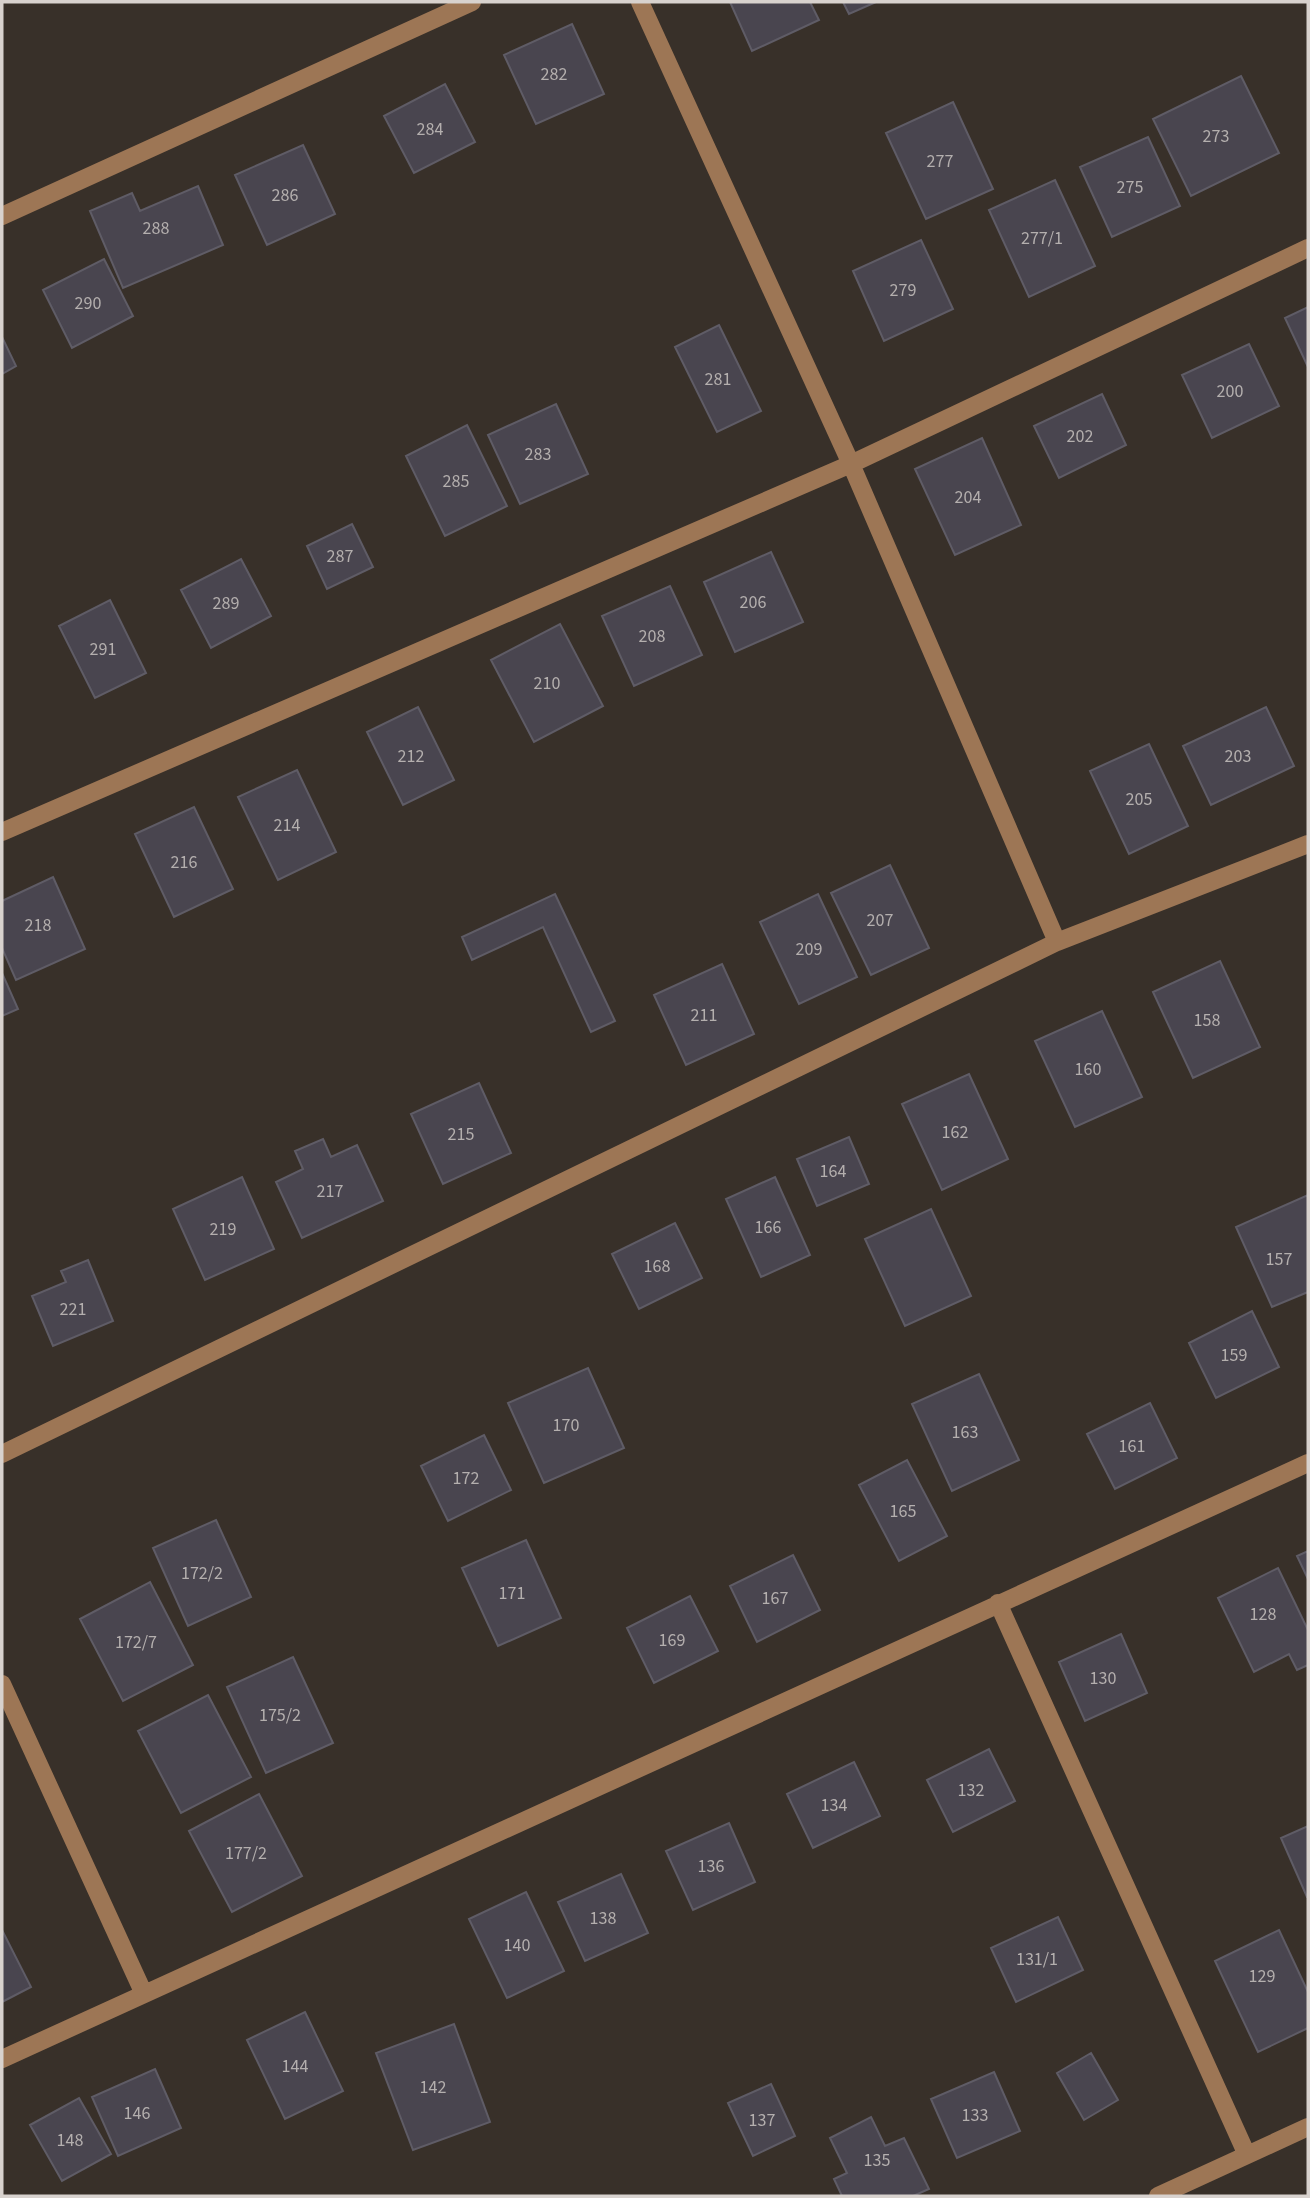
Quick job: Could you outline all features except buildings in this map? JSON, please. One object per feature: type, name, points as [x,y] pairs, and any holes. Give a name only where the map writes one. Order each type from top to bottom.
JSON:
[{"type":"street","points":[[2,216],[472,2]]},
{"type":"street","points":[[640,2],[851,464],[1057,942]]},
{"type":"street","points":[[2,832],[851,464],[1308,247]]},
{"type":"street","points":[[2,1454],[1057,942],[1308,844]]},
{"type":"street","points":[[2,2059],[1308,1463]]},
{"type":"street","points":[[998,1603],[1247,2155]]},
{"type":"street","points":[[2,1684],[144,1994]]},
{"type":"street","points":[[1158,2196],[1308,2127]]}]
